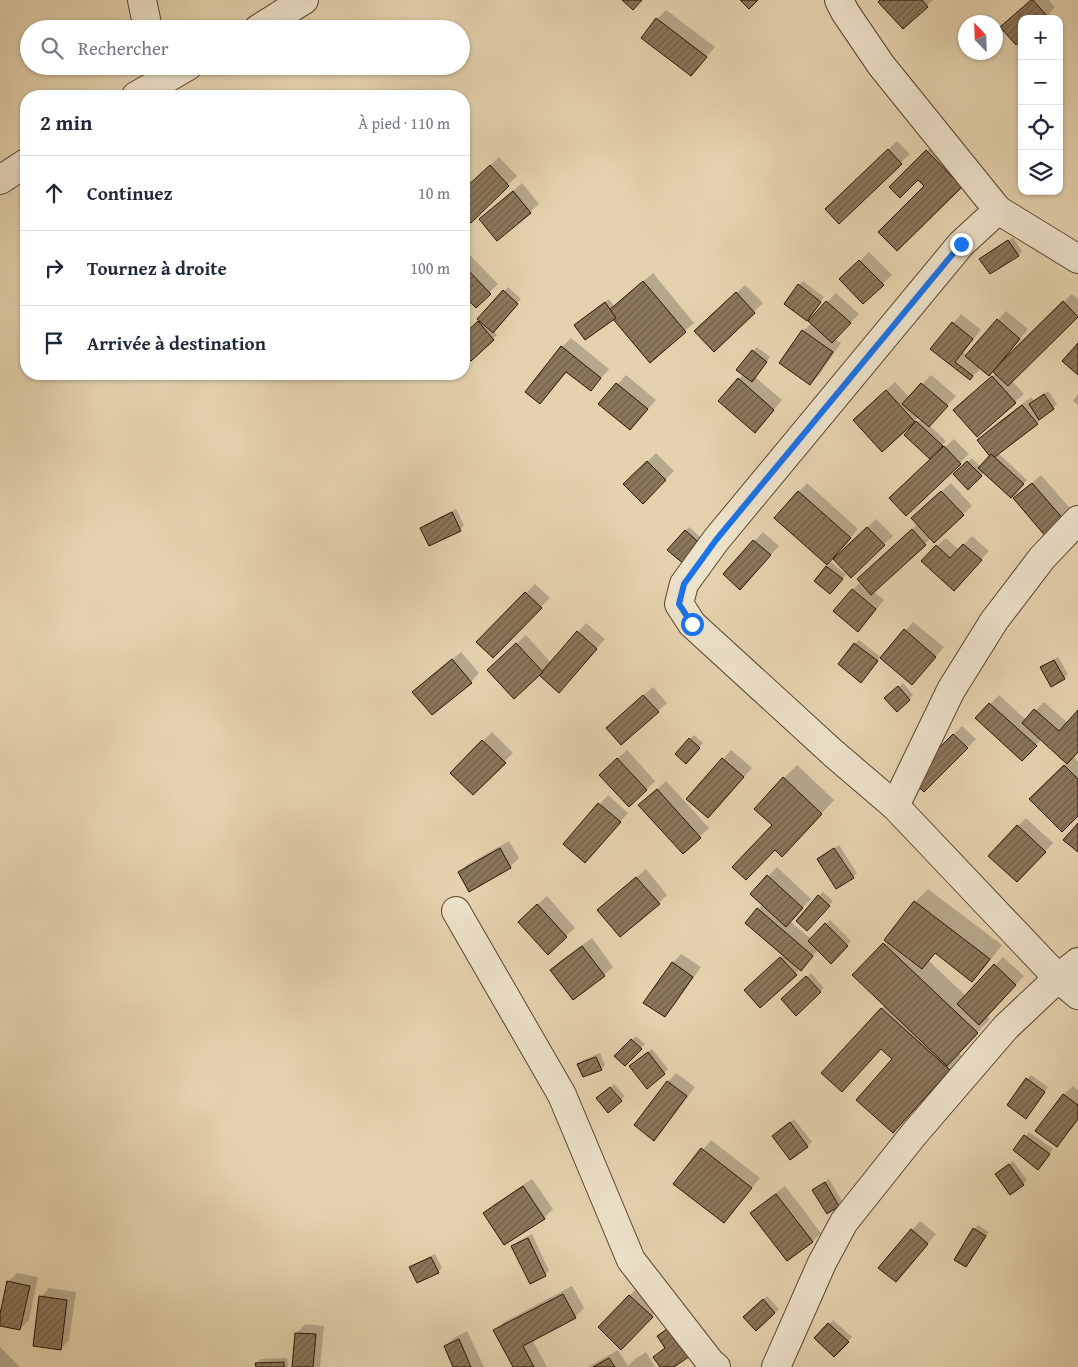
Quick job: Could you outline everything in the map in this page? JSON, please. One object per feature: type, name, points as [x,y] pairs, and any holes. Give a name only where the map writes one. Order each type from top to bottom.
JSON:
[{"type":"street","points":[[142,0],[146,20]]},
{"type":"street","points":[[272,20],[304,0]]},
{"type":"street","points":[[839,0],[881,65],[998,210],[1078,259]]},
{"type":"street","points":[[142,90],[156,75]]},
{"type":"street","points":[[0,180],[20,167]]},
{"type":"street","points":[[776,1367],[822,1264],[844,1222],[914,1134],[1006,1027],[1071,978],[895,806],[832,753],[692,624],[679,604],[684,584],[716,540],[961,244],[998,210]]},
{"type":"street","points":[[895,806],[951,690],[994,621],[1042,558],[1078,520]]},
{"type":"street","points":[[456,911],[562,1095],[631,1260],[716,1367]]},
{"type":"building","points":[[622,0],[642,0],[633,10]]},
{"type":"building","points":[[740,0],[758,0],[749,9]]},
{"type":"building","points":[[880,0],[922,0],[928,7],[903,29],[878,2]]},
{"type":"building","points":[[1031,0],[1046,15],[1018,15],[1018,43],[1016,45],[1003,30],[1003,24]]},
{"type":"building","points":[[656,18],[707,57],[691,76],[641,38]]},
{"type":"building","points":[[888,149],[902,164],[839,224],[825,209]]},
{"type":"building","points":[[926,150],[962,187],[897,251],[878,232],[924,186],[918,180],[900,198],[889,187]]},
{"type":"building","points":[[490,165],[509,186],[471,223],[470,222],[470,183]]},
{"type":"building","points":[[513,191],[531,213],[497,241],[479,219]]},
{"type":"building","points":[[1008,240],[1019,256],[990,274],[979,259]]},
{"type":"building","points":[[859,260],[884,285],[863,304],[839,279]]},
{"type":"building","points":[[470,272],[491,294],[476,308],[470,302]]},
{"type":"building","points":[[643,281],[686,332],[650,363],[607,312]]},
{"type":"building","points":[[798,284],[821,302],[807,321],[784,304]]},
{"type":"building","points":[[503,290],[518,304],[493,333],[477,319]]},
{"type":"building","points":[[736,292],[755,313],[714,352],[694,331]]},
{"type":"building","points":[[826,301],[851,323],[832,343],[808,321]]},
{"type":"building","points":[[1063,301],[1078,317],[1008,386],[992,371]]},
{"type":"building","points":[[605,302],[616,318],[585,340],[574,325]]},
{"type":"building","points":[[997,319],[1020,339],[989,376],[965,356]]},
{"type":"building","points":[[478,321],[494,340],[471,361],[470,360],[470,328]]},
{"type":"building","points":[[952,322],[973,339],[955,362],[973,376],[970,380],[930,349]]},
{"type":"building","points":[[802,330],[833,352],[810,385],[779,363]]},
{"type":"building","points":[[1078,343],[1078,375],[1062,361]]},
{"type":"building","points":[[561,346],[601,378],[591,391],[566,372],[540,404],[525,392]]},
{"type":"building","points":[[752,350],[767,362],[752,382],[736,370]]},
{"type":"building","points":[[992,376],[1016,403],[977,437],[953,410]]},
{"type":"building","points":[[738,378],[774,410],[755,433],[718,401]]},
{"type":"building","points":[[616,383],[648,409],[630,430],[598,404]]},
{"type":"building","points":[[921,383],[948,406],[929,427],[902,404]]},
{"type":"building","points":[[886,390],[915,422],[882,452],[853,420]]},
{"type":"building","points":[[1044,394],[1054,409],[1039,420],[1029,404]]},
{"type":"building","points":[[1022,405],[1038,424],[992,459],[977,440]]},
{"type":"building","points":[[916,421],[943,446],[931,460],[904,435]]},
{"type":"building","points":[[944,446],[961,464],[906,516],[889,498]]},
{"type":"building","points":[[991,454],[1024,484],[1011,498],[978,468]]},
{"type":"building","points":[[647,461],[666,480],[643,504],[623,484]]},
{"type":"building","points":[[967,461],[982,476],[968,490],[953,474]]},
{"type":"building","points":[[1032,483],[1066,522],[1047,538],[1013,498]]},
{"type":"building","points":[[798,491],[851,538],[827,565],[774,518]]},
{"type":"building","points":[[941,491],[964,515],[934,543],[911,518]]},
{"type":"building","points":[[452,512],[461,531],[429,546],[420,528]]},
{"type":"building","points":[[867,527],[885,545],[851,578],[833,559]]},
{"type":"building","points":[[912,529],[926,545],[871,595],[857,579]]},
{"type":"building","points":[[685,530],[706,549],[690,569],[667,550]]},
{"type":"building","points":[[753,540],[771,555],[740,590],[723,574]]},
{"type":"building","points":[[963,544],[982,560],[954,591],[921,561],[936,545],[950,558]]},
{"type":"building","points":[[826,566],[843,579],[830,594],[814,581]]},
{"type":"building","points":[[852,589],[876,609],[858,632],[833,611]]},
{"type":"building","points":[[525,592],[542,608],[493,658],[476,642]]},
{"type":"building","points":[[904,629],[936,657],[912,685],[880,658]]},
{"type":"building","points":[[577,631],[597,649],[559,693],[539,675]]},
{"type":"building","points":[[516,643],[543,672],[514,699],[487,670]]},
{"type":"building","points":[[854,643],[878,661],[861,683],[838,664]]},
{"type":"building","points":[[452,659],[472,683],[432,715],[412,692]]},
{"type":"building","points":[[1054,660],[1065,679],[1051,687],[1040,667]]},
{"type":"building","points":[[898,686],[910,700],[897,712],[884,698]]},
{"type":"building","points":[[643,695],[659,712],[621,745],[606,728]]},
{"type":"building","points":[[989,703],[1037,746],[1022,761],[975,718]]},
{"type":"building","points":[[1034,709],[1059,731],[1078,710],[1078,752],[1067,764],[1022,723]]},
{"type":"building","points":[[953,734],[968,748],[924,792],[909,778]]},
{"type":"building","points":[[689,738],[700,748],[686,764],[675,754]]},
{"type":"building","points":[[482,740],[506,763],[473,795],[450,773]]},
{"type":"building","points":[[617,758],[647,790],[629,807],[599,775]]},
{"type":"building","points":[[722,758],[744,777],[708,818],[686,799]]},
{"type":"building","points":[[1064,765],[1078,779],[1078,816],[1062,832],[1029,799]]},
{"type":"building","points":[[783,777],[822,814],[782,857],[775,850],[746,880],[732,867],[772,825],[754,809]]},
{"type":"building","points":[[657,789],[701,838],[683,854],[638,805]]},
{"type":"building","points":[[598,803],[621,822],[585,863],[563,844]]},
{"type":"building","points":[[1078,823],[1078,852],[1063,840]]},
{"type":"building","points":[[1017,825],[1046,852],[1017,882],[988,856]]},
{"type":"building","points":[[500,848],[511,868],[469,892],[458,872]]},
{"type":"building","points":[[834,848],[854,878],[836,889],[817,859]]},
{"type":"building","points":[[767,875],[803,908],[786,927],[750,894]]},
{"type":"building","points":[[636,877],[660,904],[620,937],[597,910]]},
{"type":"building","points":[[818,895],[830,906],[807,931],[796,921]]},
{"type":"building","points":[[914,901],[990,959],[972,982],[935,953],[922,969],[884,940]]},
{"type":"building","points":[[537,904],[567,937],[548,955],[518,922]]},
{"type":"building","points":[[757,908],[813,956],[801,971],[745,923]]},
{"type":"building","points":[[825,923],[848,946],[831,964],[808,941]]},
{"type":"building","points":[[883,943],[978,1033],[947,1066],[852,975]]},
{"type":"building","points":[[582,946],[605,976],[573,1000],[550,970]]},
{"type":"building","points":[[780,957],[797,975],[760,1008],[744,990]]},
{"type":"building","points":[[672,962],[693,977],[665,1017],[643,1003]]},
{"type":"building","points":[[994,964],[1016,985],[979,1025],[957,1004]]},
{"type":"building","points":[[806,976],[821,992],[796,1016],[781,999]]},
{"type":"building","points":[[881,1008],[950,1070],[893,1133],[856,1100],[892,1059],[881,1049],[842,1092],[821,1073]]},
{"type":"building","points":[[631,1039],[642,1049],[625,1066],[614,1056]]},
{"type":"building","points":[[648,1052],[665,1074],[647,1089],[629,1066]]},
{"type":"building","points":[[596,1057],[602,1070],[583,1077],[577,1064]]},
{"type":"building","points":[[1026,1078],[1045,1092],[1026,1119],[1007,1105]]},
{"type":"building","points":[[667,1081],[687,1096],[654,1141],[634,1125]]},
{"type":"building","points":[[610,1087],[622,1101],[608,1113],[596,1098]]},
{"type":"building","points":[[1063,1094],[1078,1105],[1078,1119],[1057,1147],[1035,1131]]},
{"type":"building","points":[[790,1122],[808,1147],[790,1160],[772,1136]]},
{"type":"building","points":[[1024,1135],[1050,1154],[1038,1170],[1013,1150]]},
{"type":"building","points":[[701,1148],[752,1188],[724,1223],[673,1184]]},
{"type":"building","points":[[1009,1164],[1024,1185],[1010,1195],[995,1174]]},
{"type":"building","points":[[825,1182],[839,1206],[827,1214],[812,1190]]},
{"type":"building","points":[[523,1186],[545,1219],[504,1245],[483,1213]]},
{"type":"building","points":[[776,1194],[813,1242],[787,1261],[750,1213]]},
{"type":"building","points":[[973,1228],[986,1236],[966,1267],[954,1260]]},
{"type":"building","points":[[911,1229],[928,1244],[896,1282],[878,1268]]},
{"type":"building","points":[[528,1238],[546,1276],[530,1284],[511,1246]]},
{"type":"building","points":[[431,1257],[439,1273],[417,1283],[409,1267]]},
{"type":"building","points":[[7,1281],[30,1286],[20,1330],[0,1326],[0,1314]]},
{"type":"building","points":[[563,1294],[576,1318],[523,1346],[534,1367],[513,1367],[493,1330]]},
{"type":"building","points":[[629,1295],[653,1317],[621,1350],[598,1327]]},
{"type":"building","points":[[39,1296],[67,1300],[61,1350],[33,1346]]},
{"type":"building","points":[[763,1299],[775,1313],[756,1331],[743,1317]]},
{"type":"building","points":[[828,1323],[849,1342],[834,1357],[814,1338]]},
{"type":"building","points":[[670,1327],[690,1356],[674,1367],[660,1367],[653,1357],[665,1348],[657,1336]]},
{"type":"building","points":[[295,1333],[316,1334],[313,1367],[292,1367]]},
{"type":"building","points":[[459,1339],[471,1367],[453,1367],[444,1346]]},
{"type":"building","points":[[609,1358],[615,1367],[593,1367]]},
{"type":"building","points":[[284,1362],[284,1367],[256,1367],[255,1363]]},
{"type":"route","points":[[692,624],[679,604],[684,584],[716,540],[961,244]]}]
